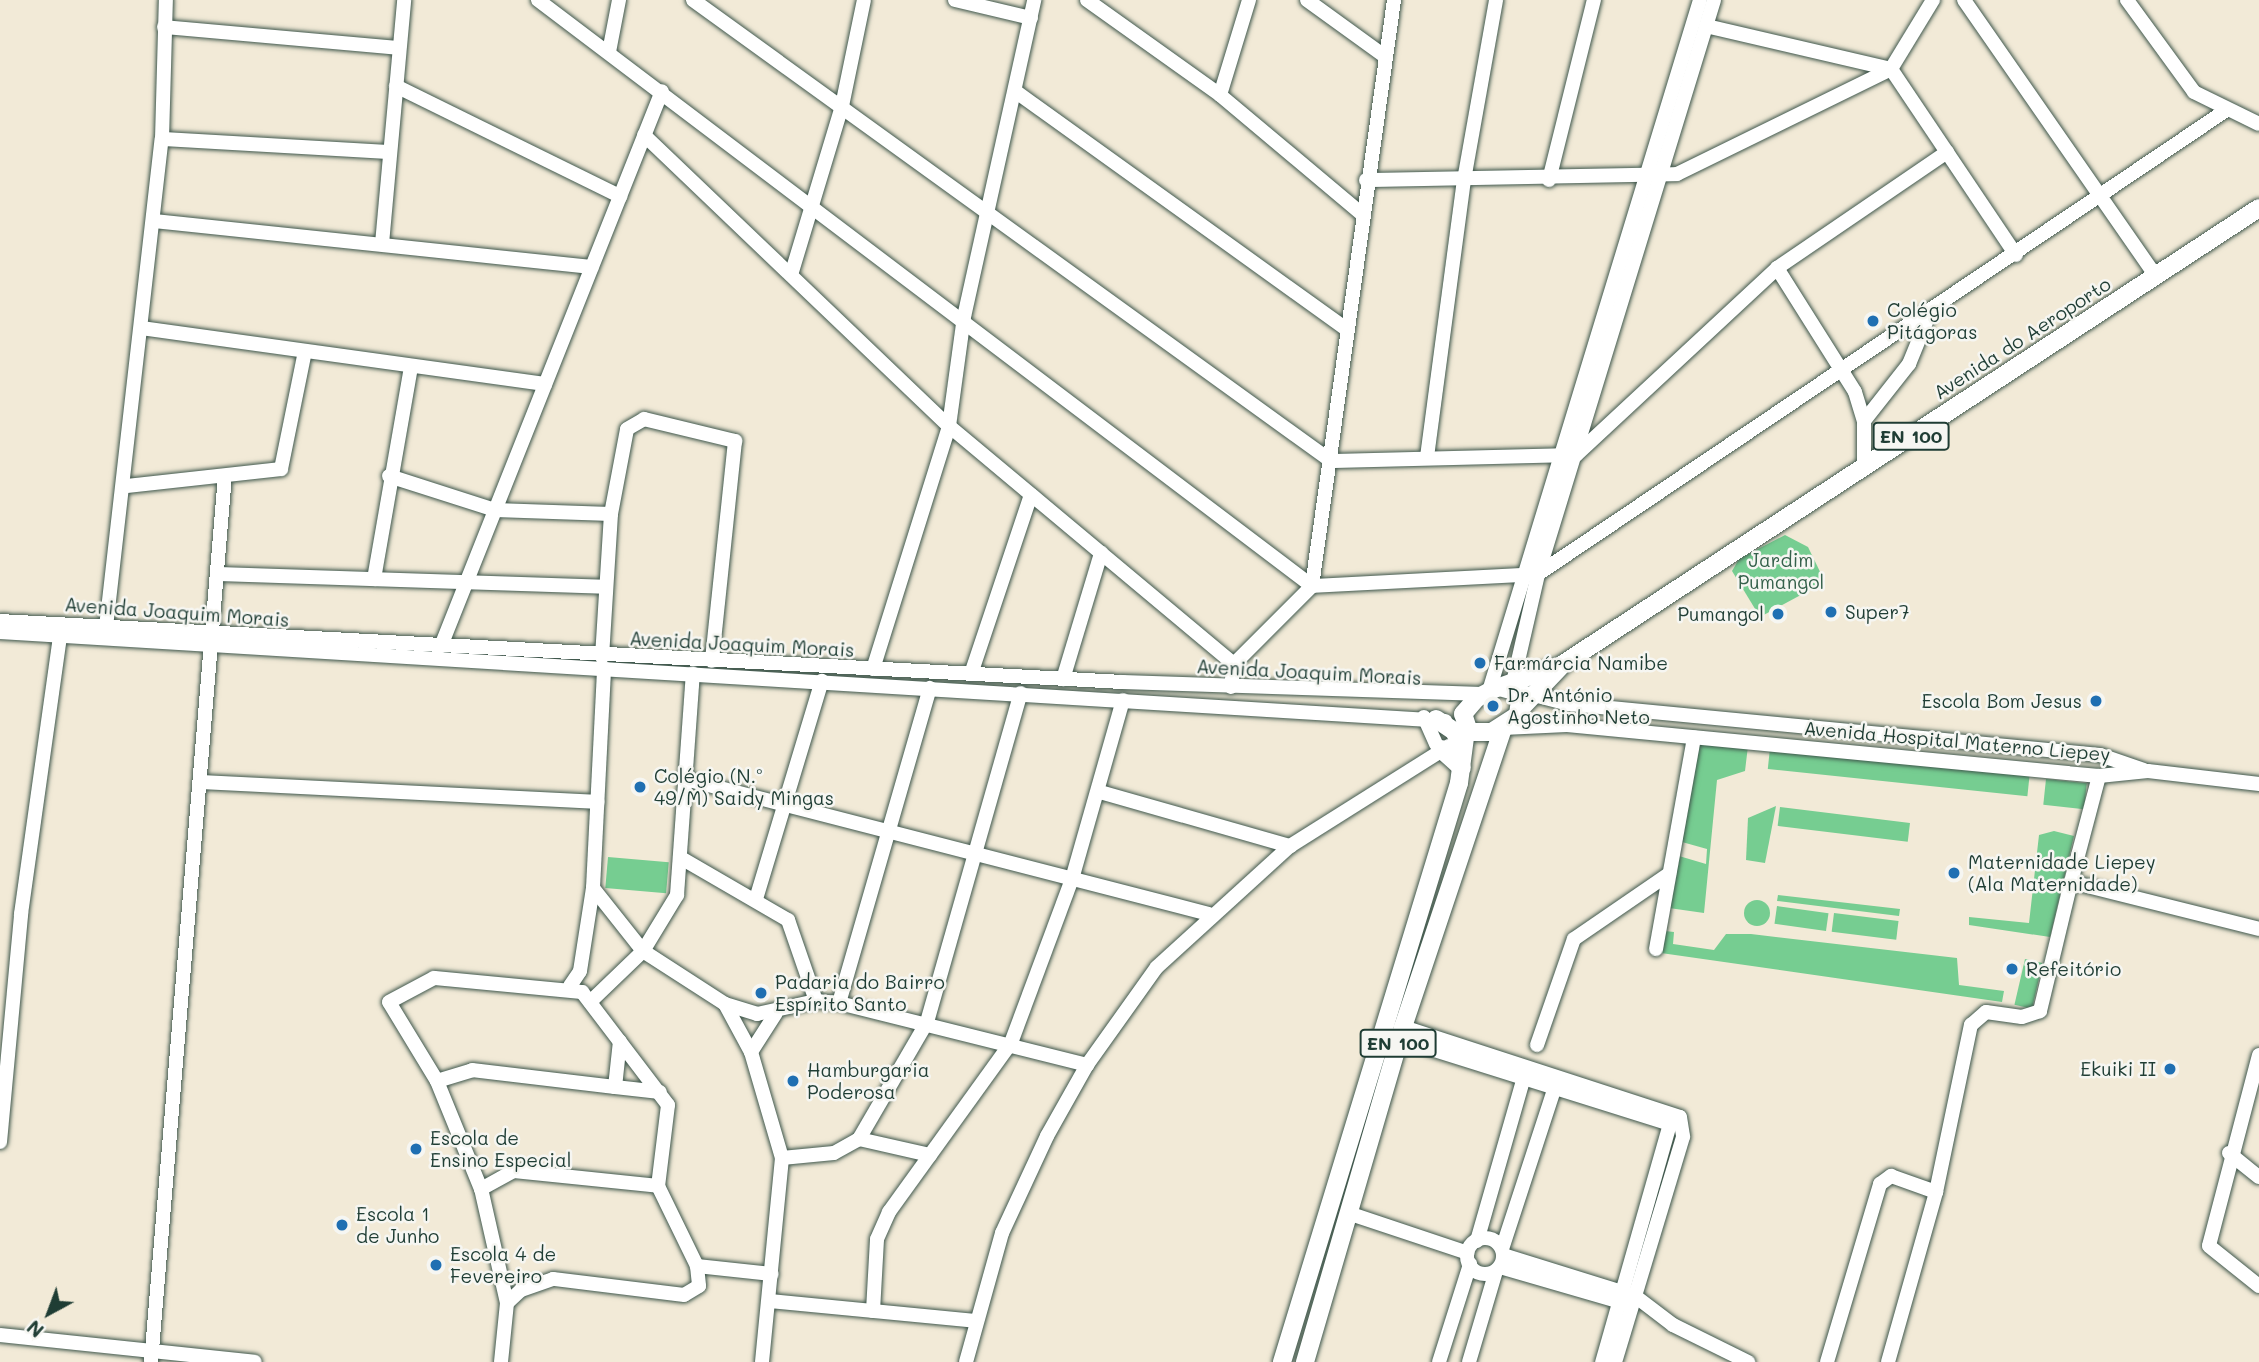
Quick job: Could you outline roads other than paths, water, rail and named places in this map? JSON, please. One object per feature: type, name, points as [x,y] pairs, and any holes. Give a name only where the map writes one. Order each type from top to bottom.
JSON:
[{"type":"main road","name":"Avenida do Aeroporto","points":[[1508,691],[1563,664],[2259,208]]},
{"type":"main road","name":"EN 100","points":[[1305,1362],[1401,1033],[1503,728],[1508,691]]},
{"type":"main road","name":"EN 100","points":[[1282,1362],[1465,741],[1466,709],[1508,691]]},
{"type":"main road","points":[[1430,718],[1465,741]]},
{"type":"main road","points":[[1438,747],[1503,728]]},
{"type":"street","points":[[106,627],[127,486],[162,139],[166,0]]},
{"type":"street","points":[[382,244],[404,0]]},
{"type":"street","points":[[538,0],[964,317],[1312,586],[1531,574],[1845,373],[2225,111]]},
{"type":"street","points":[[609,51],[620,0]]},
{"type":"street","points":[[694,0],[1331,461],[1576,455],[1777,268],[1947,152]]},
{"type":"street","points":[[791,275],[815,206],[842,106],[864,0]]},
{"type":"street","points":[[955,0],[1031,18]]},
{"type":"street","points":[[873,669],[949,426],[964,317],[1034,0]]},
{"type":"street","points":[[1087,0],[1220,95],[1362,215]]},
{"type":"street","points":[[1220,95],[1250,0]]},
{"type":"street","points":[[1307,0],[1383,55]]},
{"type":"street","points":[[1231,687],[1234,664],[1312,586],[1331,461],[1383,55],[1394,0]]},
{"type":"street","points":[[1427,457],[1464,180],[1496,0]]},
{"type":"street","points":[[1549,180],[1594,0]]},
{"type":"street","points":[[1508,691],[1531,574],[1559,454],[1700,0]]},
{"type":"street","points":[[1508,691],[1531,574],[1576,455],[1714,0]]},
{"type":"street","points":[[1366,180],[1549,180],[1677,174],[1891,69],[1933,0]]},
{"type":"street","points":[[1964,0],[2156,276]]},
{"type":"street","points":[[2127,0],[2193,92],[2225,111],[2259,124]]},
{"type":"street","points":[[1706,26],[1891,69],[2016,256]]},
{"type":"street","points":[[164,27],[399,48]]},
{"type":"street","points":[[396,86],[620,196]]},
{"type":"street","points":[[441,646],[662,91]]},
{"type":"street","points":[[1015,91],[1348,330]]},
{"type":"street","points":[[644,135],[949,426],[1234,664]]},
{"type":"street","points":[[162,139],[390,152]]},
{"type":"street","points":[[154,221],[592,267]]},
{"type":"street","points":[[1777,268],[1845,373],[1864,421],[1864,466]]},
{"type":"street","points":[[1864,421],[1909,364],[1930,315]]},
{"type":"street","points":[[141,328],[545,384]]},
{"type":"street","points":[[127,486],[225,476],[285,466],[305,351]]},
{"type":"street","points":[[374,579],[389,476],[411,366]]},
{"type":"street","points":[[570,986],[580,971],[593,888],[605,587],[611,514],[627,429],[635,422],[735,441],[712,662]]},
{"type":"street","points":[[151,1357],[215,641],[225,476]]},
{"type":"street","points":[[389,476],[495,510],[611,514]]},
{"type":"street","points":[[971,674],[1031,495]]},
{"type":"street","points":[[1063,679],[1101,553]]},
{"type":"street","points":[[218,574],[605,587]]},
{"type":"street","name":"Avenida Joaquim Morais","points":[[0,621],[106,627],[215,641],[603,663],[712,662],[1231,687],[1508,691]]},
{"type":"street","name":"Avenida Joaquim Morais","points":[[0,632],[215,641],[441,646],[692,674],[1430,718]]},
{"type":"street","points":[[0,1142],[21,914],[60,635]]},
{"type":"street","points":[[590,1002],[643,951],[677,895],[692,674]]},
{"type":"street","points":[[756,899],[822,681]]},
{"type":"street","points":[[839,1003],[893,833],[930,688]]},
{"type":"street","name":"Avenida Hospital Materno Liepey","points":[[1508,691],[1569,704],[2100,755],[2148,771]]},
{"type":"street","points":[[782,1158],[834,1153],[859,1139],[927,1022],[1021,693]]},
{"type":"street","points":[[873,1311],[877,1239],[930,1155],[1011,1043],[1072,879],[1100,792],[1123,700]]},
{"type":"street","points":[[1430,718],[1438,747]]},
{"type":"street","points":[[1762,743],[1764,723]]},
{"type":"street","name":"Avenida Hospital Materno Liepey","points":[[1503,728],[1567,725],[2099,776],[2148,771]]},
{"type":"street","points":[[1656,949],[1694,737]]},
{"type":"street","points":[[966,1362],[1002,1233],[1087,1065],[1157,967],[1209,914],[1290,846],[1438,747],[1465,741]]},
{"type":"street","points":[[2148,771],[2259,784]]},
{"type":"street","points":[[1888,1362],[1936,1192],[1971,1025],[1986,1012],[2022,1017],[2040,1011],[2099,776]]},
{"type":"street","points":[[685,779],[785,809],[893,833],[1209,914]]},
{"type":"street","points":[[203,782],[597,802]]},
{"type":"street","points":[[1100,792],[1290,846]]},
{"type":"street","points":[[681,858],[756,899],[788,920],[816,1001]]},
{"type":"street","points":[[1537,1045],[1574,939],[1669,874]]},
{"type":"street","points":[[2071,882],[2259,929]]},
{"type":"street","points":[[593,888],[643,951],[724,1004],[776,1013],[816,1001],[839,1003],[927,1022],[1087,1065]]},
{"type":"street","points":[[500,1362],[507,1303],[481,1189],[437,1081],[390,1012],[396,993],[450,974],[570,986],[590,1002],[660,1092],[668,1116],[658,1186],[697,1266],[699,1286],[684,1295],[553,1279],[521,1290],[507,1303]]},
{"type":"street","points":[[724,1004],[751,1052],[782,1158],[762,1362]]},
{"type":"street","points":[[751,1052],[776,1013]]},
{"type":"street","points":[[1401,1033],[1675,1120],[1683,1137],[1630,1300],[1615,1362]]},
{"type":"street","points":[[615,1087],[620,1041]]},
{"type":"street","points":[[2259,1057],[2229,1153],[2209,1246],[2259,1286]]},
{"type":"street","points":[[437,1081],[472,1070],[660,1092]]},
{"type":"street","points":[[1439,1362],[1525,1071]]},
{"type":"street","points":[[1469,1362],[1558,1081]]},
{"type":"street","points":[[859,1139],[930,1155]]},
{"type":"street","points":[[2229,1153],[2259,1177]]},
{"type":"street","points":[[481,1189],[521,1171],[658,1186]]},
{"type":"street","points":[[1827,1362],[1880,1184],[1891,1176],[1936,1192]]},
{"type":"street","points":[[1348,1213],[1471,1252]]},
{"type":"street","points":[[1471,1252],[1488,1239],[1500,1261]]},
{"type":"street","points":[[1471,1252],[1478,1272],[1500,1261],[1630,1300],[1748,1362]]},
{"type":"street","points":[[697,1266],[772,1274]]},
{"type":"street","points":[[1602,1362],[1630,1300]]},
{"type":"street","points":[[769,1301],[976,1321]]},
{"type":"street","points":[[0,1335],[151,1357],[255,1362]]},
{"type":"place","name":"Colégio Pitágoras","points":[[1873,321]]},
{"type":"place","name":"Super7","points":[[1831,612]]},
{"type":"place","name":"Pumangol","points":[[1778,614]]},
{"type":"place","name":"Farmárcia Namibe","points":[[1480,663]]},
{"type":"place","name":"Escola Bom Jesus","points":[[2096,701]]},
{"type":"place","name":"Dr. António Agostinho Neto","points":[[1493,706]]},
{"type":"place","name":"Colégio (N.º 49/M) Saidy Mingas","points":[[640,787]]},
{"type":"place","name":"Maternidade Liepey (Ala Maternidade)","points":[[1954,873]]},
{"type":"place","name":"Refeitório","points":[[2012,969]]},
{"type":"place","name":"Padaria do Bairro Espírito Santo","points":[[761,993]]},
{"type":"place","name":"Ekuiki II","points":[[2170,1069]]},
{"type":"place","name":"Hamburgaria Poderosa","points":[[793,1081]]},
{"type":"place","name":"Escola de Ensino Especial","points":[[416,1149]]},
{"type":"place","name":"Escola 1 de Junho","points":[[342,1225]]},
{"type":"place","name":"Escola 4 de Fevereiro","points":[[436,1265]]},
{"type":"park label","name":"Jardim Pumangol","points":[[1781,571]]}]
